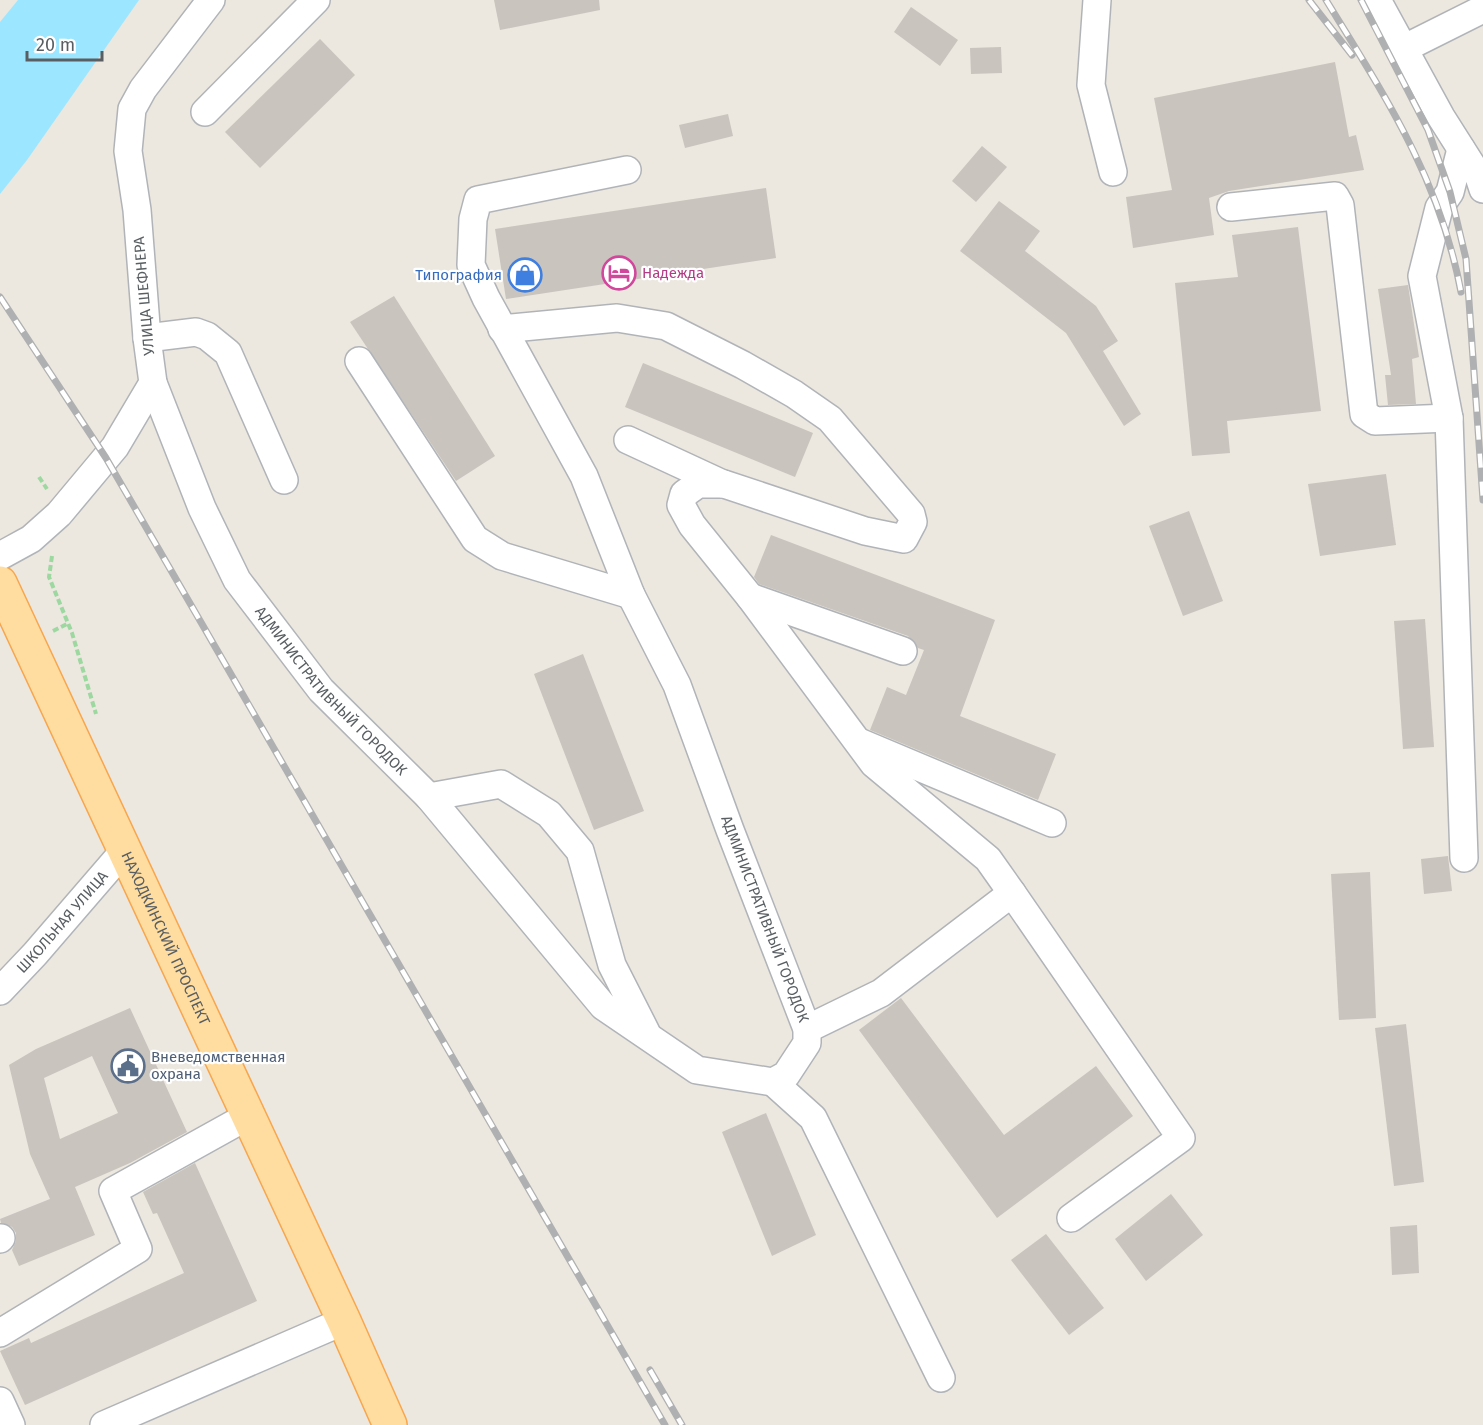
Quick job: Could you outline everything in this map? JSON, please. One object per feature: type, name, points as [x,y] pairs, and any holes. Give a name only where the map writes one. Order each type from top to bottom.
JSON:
[{"type":"main road","name":"НАХОДКИНСКИЙ ПРОСПЕКТ","points":[[0,583],[123,852],[344,1321],[390,1425]]},
{"type":"street","name":"УЛИЦА ШЕФНЕРА","points":[[153,383],[147,338],[137,210],[128,151],[132,109],[143,89],[211,0]]},
{"type":"street","points":[[205,112],[316,0]]},
{"type":"street","points":[[1097,0],[1091,85],[1113,172]]},
{"type":"street","points":[[1377,0],[1483,189]]},
{"type":"street","points":[[1403,49],[1483,9]]},
{"type":"street","points":[[1461,149],[1450,192],[1439,208],[1422,276],[1449,418],[1464,858]]},
{"type":"street","name":"АДМИНИСТРАТИВНЫЙ ГОРОДОК","points":[[153,383],[202,508],[237,580],[321,690],[429,797],[603,1006],[646,1033],[697,1070],[773,1082],[786,1075],[807,1043],[807,1029],[677,685],[631,595],[584,476],[502,329],[471,265],[472,219],[478,200],[627,170]]},
{"type":"street","points":[[1231,207],[1335,196],[1340,205],[1364,414],[1375,421],[1449,418]]},
{"type":"street","points":[[502,329],[616,318],[666,326],[743,365],[794,394],[830,419],[907,506],[913,522],[904,539],[865,531],[724,484],[628,440]]},
{"type":"street","points":[[147,338],[196,332],[207,336],[228,353],[284,480]]},
{"type":"street","points":[[359,361],[475,539],[502,556],[631,595]]},
{"type":"street","points":[[0,556],[31,539],[62,511],[115,447],[153,383]]},
{"type":"street","points":[[724,484],[699,484],[684,494],[681,505],[692,525],[750,597],[874,764],[988,859],[1181,1138],[1071,1218]]},
{"type":"street","points":[[750,597],[903,651]]},
{"type":"street","points":[[855,740],[1052,823]]},
{"type":"street","points":[[429,797],[501,784],[549,814],[580,851],[612,965],[646,1033]]},
{"type":"street","name":"ШКОЛЬНАЯ УЛИЦА","points":[[0,990],[35,954],[123,852]]},
{"type":"street","points":[[807,1029],[881,993],[1012,892]]},
{"type":"street","points":[[773,1082],[813,1118],[941,1378]]},
{"type":"street","points":[[0,1333],[138,1249],[113,1191],[248,1116]]},
{"type":"street","points":[[104,1425],[344,1321]]},
{"type":"street","points":[[0,1401],[10,1425]]},
{"type":"path","points":[[39,477],[62,511]]},
{"type":"path","points":[[54,550],[49,577],[72,633],[98,720]]},
{"type":"water","points":[[18,0],[139,0],[27,160],[0,194],[0,22]]},
{"type":"building","points":[[494,0],[599,0],[600,10],[500,30]]},
{"type":"building","points":[[911,7],[958,40],[940,66],[894,32]]},
{"type":"building","points":[[320,39],[355,75],[260,168],[225,132]]},
{"type":"building","points":[[1001,47],[1002,73],[971,74],[970,48]]},
{"type":"building","points":[[1335,62],[1349,137],[1356,135],[1364,170],[1229,191],[1209,198],[1214,235],[1133,248],[1126,197],[1172,190],[1154,98]]},
{"type":"building","points":[[728,114],[733,136],[685,148],[679,125]]},
{"type":"building","points":[[982,146],[1007,167],[976,202],[952,181]]},
{"type":"building","points":[[766,188],[776,258],[506,299],[495,229]]},
{"type":"building","points":[[999,201],[1040,231],[1025,251],[1096,306],[1118,341],[1103,351],[1141,414],[1124,426],[1066,333],[960,251]]},
{"type":"building","points":[[1298,227],[1321,411],[1227,421],[1230,453],[1192,456],[1175,283],[1238,277],[1232,235]]},
{"type":"building","points":[[1408,285],[1419,357],[1412,359],[1416,404],[1388,405],[1385,375],[1391,375],[1378,289]]},
{"type":"building","points":[[394,296],[495,456],[456,481],[350,322]]},
{"type":"building","points":[[643,363],[813,433],[795,477],[625,407]]},
{"type":"building","points":[[1386,474],[1396,545],[1320,556],[1308,484]]},
{"type":"building","points":[[1189,511],[1223,601],[1183,616],[1149,526]]},
{"type":"building","points":[[771,535],[995,620],[960,716],[1056,754],[1038,800],[870,730],[887,687],[906,695],[924,650],[918,648],[908,636],[759,584],[754,577]]},
{"type":"building","points":[[1425,619],[1434,747],[1403,749],[1394,621]]},
{"type":"building","points":[[583,654],[644,811],[594,830],[534,674]]},
{"type":"building","points":[[1448,856],[1452,891],[1424,894],[1421,859]]},
{"type":"building","points":[[1370,872],[1376,1018],[1339,1020],[1331,874]]},
{"type":"building","points":[[901,998],[1004,1135],[1096,1066],[1133,1116],[997,1218],[859,1030]]},
{"type":"building","points":[[130,1008],[187,1132],[130,1163],[75,1187],[95,1235],[19,1266],[12,1250],[16,1241],[16,1233],[12,1227],[1,1223],[0,1219],[50,1199],[30,1154],[9,1065],[36,1049]],"holes":[[[92,1056],[118,1113],[60,1139],[44,1078]]]},
{"type":"building","points":[[1406,1024],[1424,1182],[1394,1186],[1375,1028]]},
{"type":"building","points":[[766,1113],[816,1235],[772,1256],[722,1132]]},
{"type":"building","points":[[195,1163],[257,1301],[25,1405],[0,1351],[29,1338],[31,1343],[184,1273],[157,1213],[153,1214],[143,1192]]},
{"type":"building","points":[[1171,1194],[1203,1235],[1146,1281],[1115,1239]]},
{"type":"building","points":[[1417,1225],[1419,1273],[1392,1275],[1390,1227]]},
{"type":"building","points":[[1046,1234],[1104,1308],[1069,1335],[1011,1260]]},
{"type":"railway","points":[[1309,0],[1352,55]]},
{"type":"railway","points":[[1326,0],[1389,105],[1425,175],[1452,251],[1461,292]]},
{"type":"railway","points":[[1361,0],[1428,130],[1450,192],[1466,259],[1483,500]]},
{"type":"railway","points":[[0,297],[106,458],[665,1425]]},
{"type":"railway","points":[[650,1370],[682,1425]]},
{"type":"place","name":"Надежда","points":[[619,273]]},
{"type":"place","name":"Типография","points":[[525,275]]},
{"type":"place","name":"Вневедомственная охрана","points":[[128,1066]]}]
